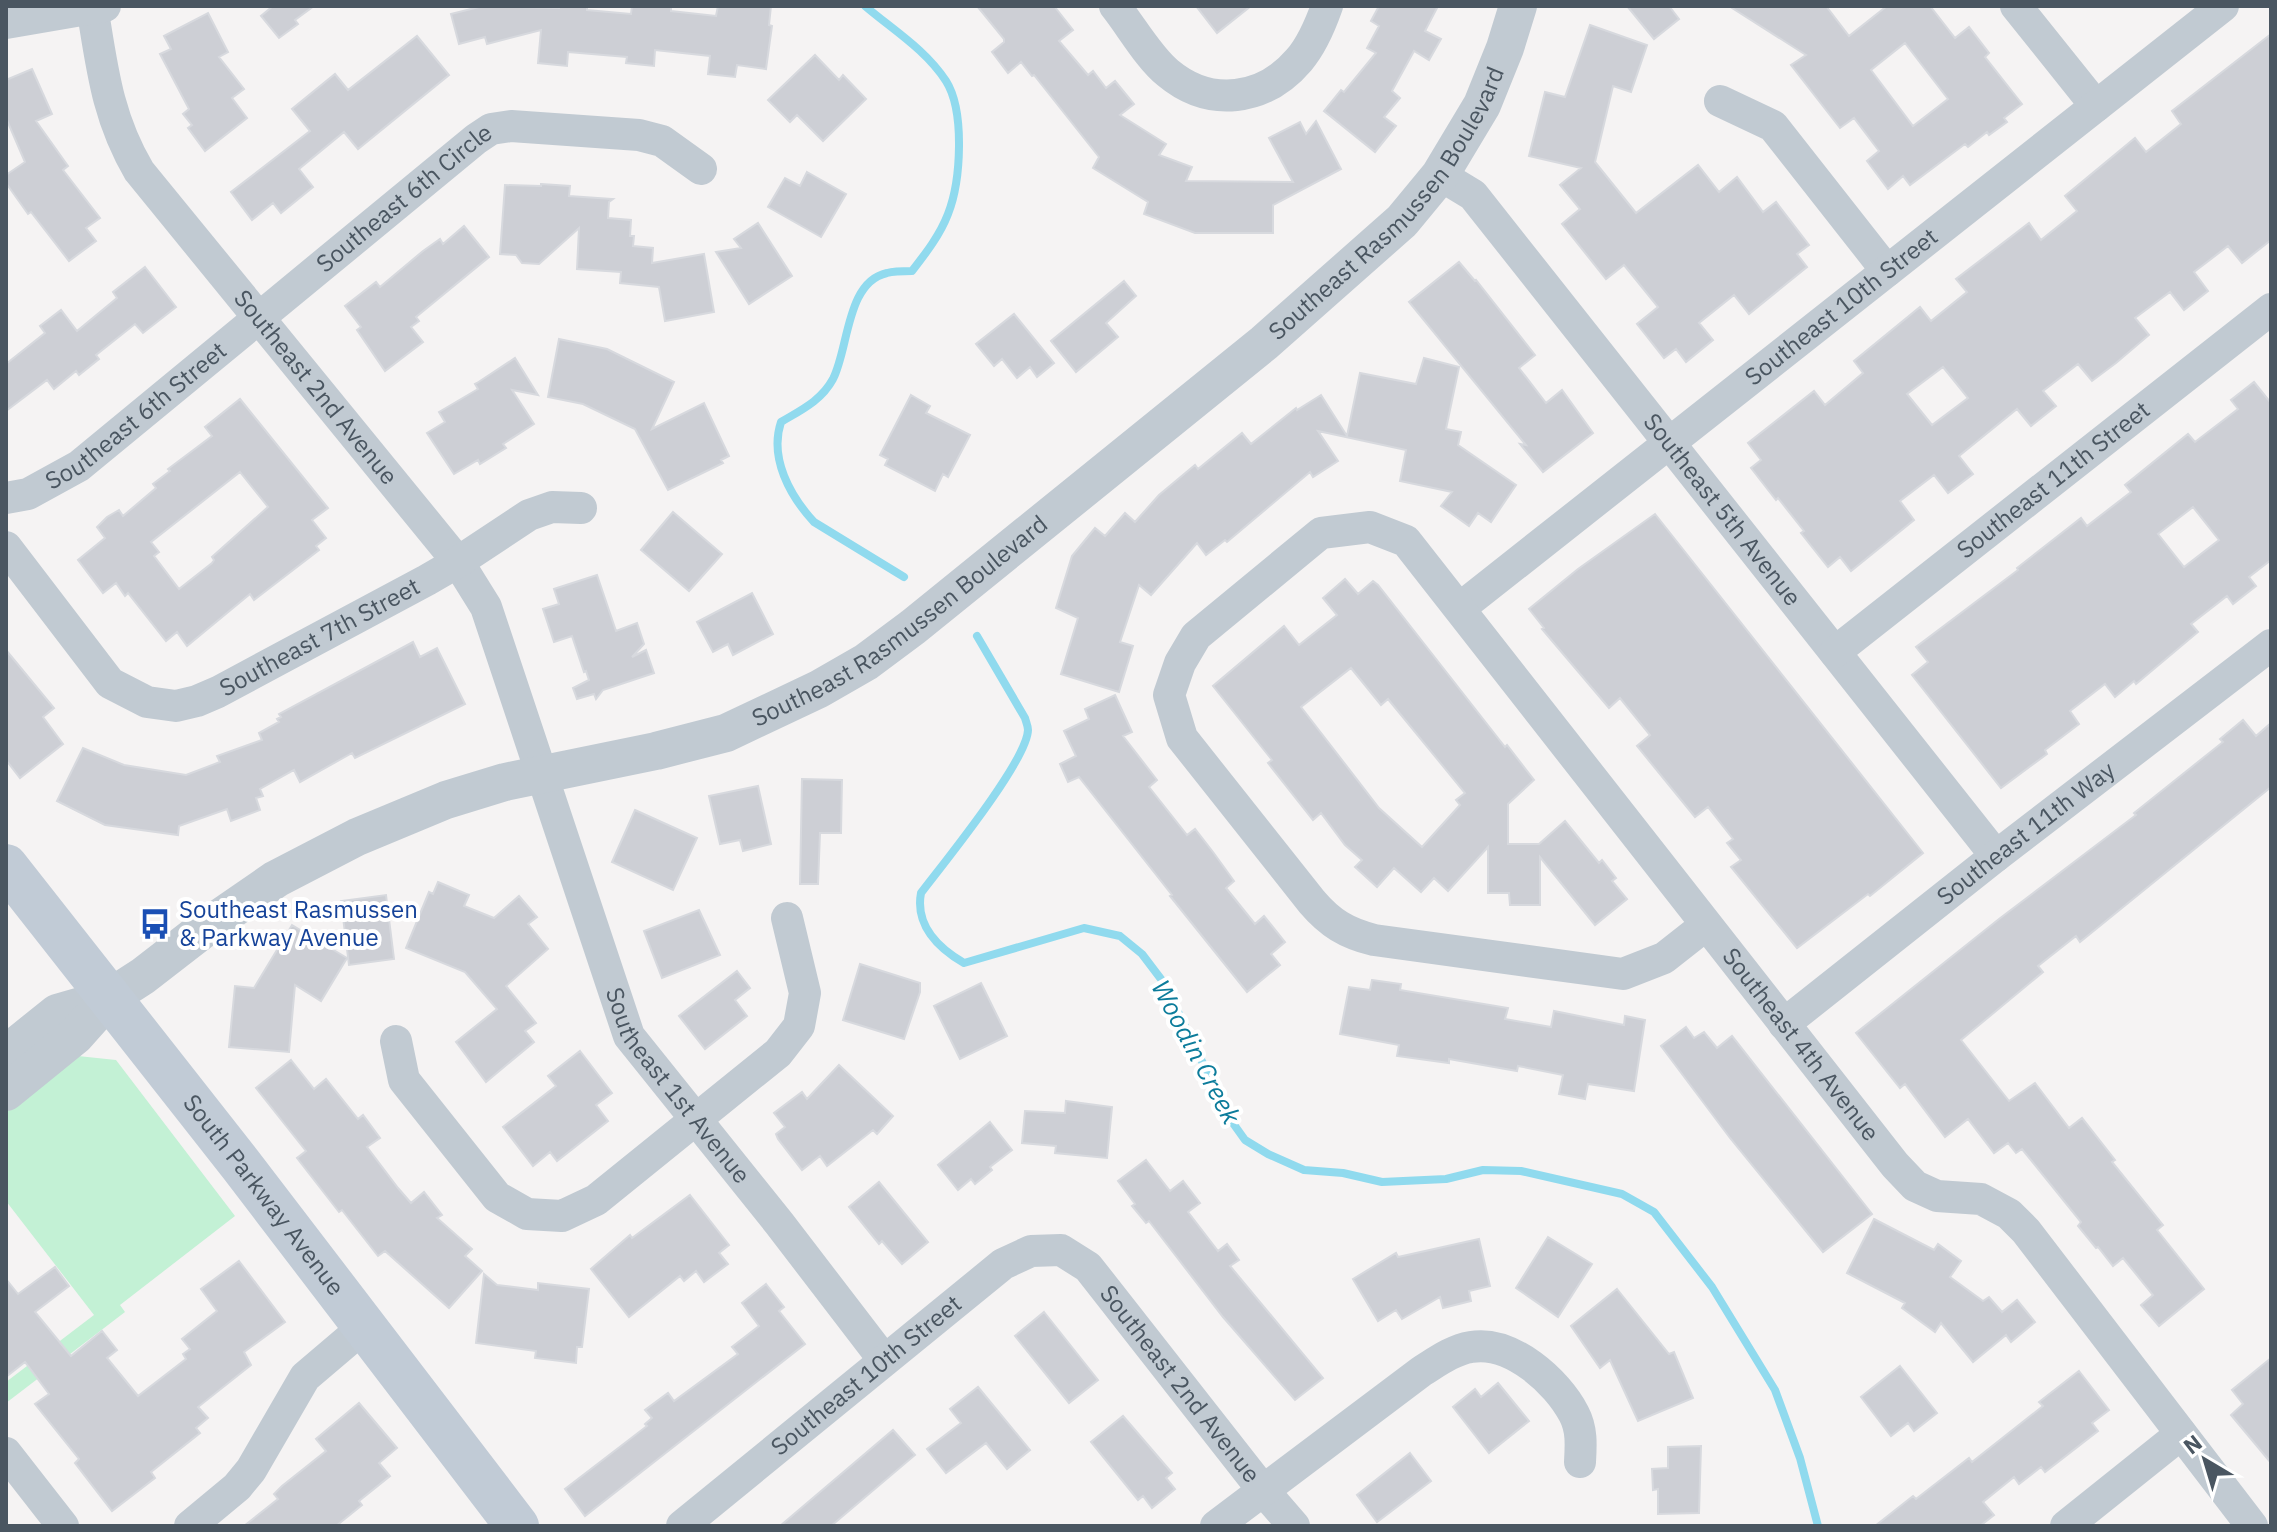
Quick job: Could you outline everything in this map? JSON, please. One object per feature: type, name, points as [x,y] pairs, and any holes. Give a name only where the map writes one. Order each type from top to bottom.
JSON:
[{"type":"main road","name":"South Parkway Avenue","points":[[6,866],[517,1526]]},
{"type":"street","points":[[1115,6],[1166,72],[1189,88],[1216,97],[1252,93],[1276,82],[1300,59],[1327,6]]},
{"type":"street","name":"Southeast Rasmussen Boulevard","points":[[109,998],[242,901],[304,863],[357,837],[446,800],[505,782],[656,751],[726,733],[793,703],[866,662],[1317,299],[1402,221],[1440,175],[1482,105],[1518,6]]},
{"type":"street","points":[[2016,6],[2096,106]]},
{"type":"street","name":"Southeast 10th Street","points":[[1460,608],[2223,6]]},
{"type":"street","points":[[6,23],[97,7]]},
{"type":"street","name":"Southeast 2nd Avenue","points":[[97,7],[108,100],[129,155],[150,187],[458,562],[486,607],[542,773]]},
{"type":"street","points":[[1720,101],[1773,126],[1887,271]]},
{"type":"street","name":"Southeast 6th Circle","points":[[259,318],[491,129],[511,126],[639,135],[662,141],[701,169]]},
{"type":"street","name":"Southeast 5th Avenue","points":[[1440,175],[1473,195],[1996,856]]},
{"type":"street","name":"Southeast 11th Street","points":[[1835,652],[2271,309]]},
{"type":"street","name":"Southeast 6th Street","points":[[6,498],[28,494],[79,466],[259,318]]},
{"type":"street","name":"Southeast 7th Street","points":[[6,547],[110,683],[147,702],[176,706],[218,692],[458,562],[529,515],[552,507],[581,508]]},
{"type":"street","name":"Southeast 4th Avenue","points":[[1706,925],[1664,958],[1623,974],[1374,940],[1350,934],[1328,921],[1182,738],[1169,695],[1180,663],[1196,636],[1321,533],[1370,527],[1406,541],[1895,1165],[1915,1186],[1937,1196],[1981,1199],[2009,1214],[2026,1231],[2252,1526]]},
{"type":"street","name":"Southeast 11th Way","points":[[1784,1024],[1996,856],[2271,647]]},
{"type":"street","name":"Southeast 1st Avenue","points":[[542,773],[574,878],[629,1036],[884,1360]]},
{"type":"street","points":[[396,1041],[404,1080],[497,1197],[527,1214],[562,1216],[596,1200],[778,1053],[799,1026],[805,993],[787,918]]},
{"type":"street","points":[[6,1054],[57,1013],[109,998]]},
{"type":"street","points":[[6,1092],[75,1036],[109,998]]},
{"type":"street","name":"Southeast 10th Street","points":[[682,1526],[1003,1264],[1031,1251],[1061,1250]]},
{"type":"street","name":"Southeast 2nd Avenue","points":[[1061,1250],[1088,1267],[1294,1526]]},
{"type":"street","points":[[190,1526],[237,1487],[251,1470],[305,1377],[365,1326]]},
{"type":"street","points":[[1216,1526],[1422,1371],[1452,1352],[1474,1346],[1498,1348],[1520,1357],[1540,1371],[1574,1413],[1581,1435],[1580,1462]]},
{"type":"street","points":[[2066,1526],[2181,1434]]},
{"type":"street","points":[[6,1453],[63,1526]]},
{"type":"green space","points":[[78,1056],[116,1060],[235,1216],[120,1305],[125,1312],[6,1403],[6,1382],[94,1315],[6,1201],[6,1112]]},
{"type":"building","points":[[273,6],[314,6],[295,20],[298,24],[279,38],[261,16]]},
{"type":"building","points":[[483,6],[587,6],[587,10],[631,14],[632,6],[671,6],[671,11],[716,16],[718,6],[771,6],[769,25],[772,26],[766,69],[737,65],[735,77],[708,74],[710,56],[655,50],[654,66],[626,63],[627,57],[568,52],[567,66],[538,63],[541,30],[487,44],[485,37],[459,44],[451,14]]},
{"type":"building","points":[[977,6],[1054,6],[1073,30],[1059,41],[1088,75],[1093,71],[1106,88],[1115,81],[1134,104],[1120,115],[1166,144],[1159,155],[1192,167],[1186,181],[1293,182],[1269,138],[1300,122],[1306,134],[1316,121],[1341,169],[1273,205],[1273,233],[1195,233],[1144,214],[1148,202],[1093,168],[1099,157],[1034,75],[1021,62],[1008,73],[992,52],[1004,39]]},
{"type":"building","points":[[1196,6],[1251,6],[1217,33]]},
{"type":"building","points":[[1379,6],[1438,6],[1425,31],[1441,39],[1429,60],[1414,51],[1392,91],[1400,98],[1384,117],[1396,126],[1375,152],[1324,111],[1376,53],[1367,48],[1379,26],[1371,21]]},
{"type":"building","points":[[1627,6],[1669,6],[1679,19],[1654,39]]},
{"type":"building","points":[[1729,6],[1826,6],[1849,36],[1887,6],[1930,6],[1955,38],[1969,27],[1989,53],[1985,57],[2022,104],[2004,118],[2007,122],[1989,135],[1987,132],[1968,147],[1965,144],[1910,185],[1903,176],[1888,189],[1867,161],[1879,151],[1854,118],[1840,128],[1791,65],[1806,55]],"holes":[[[1905,43],[1948,99],[1913,126],[1871,70]]]},
{"type":"building","points":[[208,13],[228,52],[219,57],[244,89],[232,98],[247,118],[205,151],[188,128],[192,125],[183,114],[189,109],[160,54],[171,49],[164,36]]},
{"type":"building","points":[[1590,25],[1647,45],[1631,92],[1613,86],[1595,162],[1636,213],[1698,165],[1719,192],[1737,177],[1763,212],[1776,202],[1809,245],[1797,254],[1807,267],[1749,314],[1734,295],[1699,323],[1713,340],[1686,362],[1676,349],[1664,358],[1637,324],[1658,307],[1624,265],[1606,279],[1562,224],[1580,209],[1560,185],[1581,168],[1529,156],[1545,92],[1565,97]]},
{"type":"building","points":[[2271,34],[2271,240],[2242,263],[2228,246],[2194,272],[2208,291],[2184,310],[2170,292],[2135,318],[2149,335],[2116,363],[2092,381],[2078,364],[2043,391],[2056,406],[2031,426],[2017,409],[1959,456],[1973,474],[1948,493],[1934,475],[1900,501],[1914,520],[1851,571],[1840,557],[1828,567],[1801,533],[1804,531],[1751,468],[1761,460],[1748,443],[1814,391],[1825,405],[1863,373],[1854,361],[1920,307],[1931,321],[1967,292],[1956,279],[2029,223],[2041,240],[2077,211],[2065,196],[2135,138],[2146,152],[2181,124],[2172,111]],"holes":[[[1943,367],[1968,398],[1932,425],[1907,394]]]},
{"type":"building","points":[[417,36],[449,75],[358,149],[344,132],[299,169],[313,187],[281,213],[273,203],[252,220],[231,192],[310,131],[292,109],[335,74],[348,90]]},
{"type":"building","points":[[815,55],[839,80],[843,75],[866,99],[823,141],[797,115],[790,122],[768,100]]},
{"type":"building","points":[[32,69],[52,114],[36,121],[68,166],[63,170],[100,218],[86,228],[96,241],[69,261],[6,183],[6,175],[25,162],[6,118],[6,80]]},
{"type":"building","points":[[807,172],[846,194],[821,237],[768,207],[785,178],[800,186]]},
{"type":"building","points":[[505,185],[570,186],[569,196],[613,199],[609,202],[608,218],[631,220],[633,246],[653,248],[652,263],[704,254],[714,312],[665,321],[659,287],[620,283],[621,272],[577,269],[579,228],[539,264],[522,263],[516,255],[500,254]]},
{"type":"building","points":[[758,223],[792,276],[749,304],[716,252],[741,248],[734,239]]},
{"type":"building","points":[[464,226],[489,257],[416,317],[419,321],[411,327],[423,342],[385,371],[357,330],[361,327],[345,306],[376,282],[380,287],[423,251],[440,239],[443,244]]},
{"type":"building","points":[[1459,262],[1535,355],[1519,368],[1546,403],[1562,390],[1593,433],[1543,472],[1520,444],[1526,445],[1409,302]]},
{"type":"building","points":[[145,267],[176,307],[143,333],[135,324],[96,355],[99,359],[79,375],[76,371],[54,389],[47,380],[6,411],[6,364],[45,333],[40,326],[61,310],[77,331],[117,298],[113,292]]},
{"type":"building","points":[[1124,281],[1136,296],[1106,323],[1118,337],[1076,372],[1051,341]]},
{"type":"building","points":[[1014,314],[1054,363],[1037,377],[1030,367],[1017,378],[1002,359],[994,366],[976,344]]},
{"type":"building","points":[[559,339],[607,349],[674,382],[652,429],[704,403],[729,456],[721,460],[723,463],[668,490],[635,429],[583,404],[548,397]]},
{"type":"building","points":[[515,358],[538,395],[512,390],[534,424],[503,444],[506,448],[480,464],[478,460],[454,474],[427,433],[445,422],[439,412],[478,389],[475,384]]},
{"type":"building","points":[[1424,358],[1459,367],[1446,429],[1461,432],[1458,445],[1516,485],[1491,522],[1478,513],[1469,526],[1441,506],[1452,492],[1400,481],[1406,450],[1318,431],[1338,461],[1313,477],[1310,472],[1227,542],[1225,540],[1206,555],[1197,543],[1151,595],[1139,585],[1120,642],[1133,646],[1119,692],[1061,674],[1078,618],[1056,608],[1072,556],[1095,528],[1105,536],[1125,513],[1135,522],[1159,495],[1195,465],[1198,469],[1242,433],[1251,444],[1296,408],[1321,395],[1347,436],[1360,373],[1416,384]]},
{"type":"building","points":[[2254,382],[2271,403],[2271,560],[2249,577],[2256,586],[2233,604],[2227,596],[2191,624],[2198,632],[2136,684],[2134,681],[2115,697],[2105,684],[2070,711],[2079,724],[2045,750],[2047,754],[2001,788],[1912,675],[1928,662],[1916,647],[2081,518],[2087,526],[2131,492],[2125,485],[2188,434],[2195,442],[2238,409],[2231,400]],"holes":[[[2193,507],[2219,540],[2184,567],[2158,534]]]},
{"type":"building","points":[[911,395],[930,406],[926,413],[970,435],[948,477],[943,474],[935,491],[885,465],[888,459],[880,455]]},
{"type":"building","points":[[240,399],[328,508],[312,520],[326,538],[316,546],[319,550],[254,600],[250,594],[187,646],[177,632],[166,641],[128,593],[125,596],[116,583],[103,593],[78,560],[105,538],[97,527],[107,517],[119,510],[123,516],[156,488],[153,484],[170,471],[168,469],[212,436],[205,427]],"holes":[[[240,472],[268,507],[212,557],[212,563],[179,589],[154,556],[159,552],[151,542]]]},
{"type":"building","points":[[673,512],[722,554],[689,591],[641,550]]},
{"type":"building","points":[[1655,514],[1923,853],[1870,896],[1868,894],[1797,948],[1731,867],[1741,860],[1727,843],[1733,839],[1708,807],[1695,817],[1637,746],[1650,735],[1620,698],[1609,708],[1542,629],[1529,609],[1578,569]]},
{"type":"building","points":[[597,575],[616,631],[637,623],[644,644],[632,657],[646,650],[654,673],[603,690],[596,699],[594,694],[577,699],[573,688],[589,680],[586,671],[572,636],[554,642],[543,609],[559,604],[554,589]]},
{"type":"building","points":[[1345,579],[1358,594],[1373,581],[1378,585],[1534,780],[1508,804],[1508,844],[1539,844],[1565,821],[1599,863],[1602,860],[1616,878],[1612,881],[1627,899],[1595,925],[1540,857],[1540,905],[1510,905],[1509,893],[1488,893],[1488,847],[1448,891],[1434,878],[1421,892],[1394,868],[1377,887],[1355,867],[1362,860],[1345,845],[1321,813],[1313,820],[1268,763],[1272,760],[1213,686],[1284,626],[1299,645],[1337,615],[1323,598]],"holes":[[[1351,668],[1381,705],[1388,699],[1465,793],[1456,800],[1460,805],[1422,847],[1379,808],[1301,707]]]},
{"type":"building","points":[[752,593],[773,634],[733,655],[728,644],[713,652],[697,622]]},
{"type":"building","points":[[413,642],[420,657],[437,648],[465,704],[355,758],[352,753],[300,782],[294,770],[260,789],[263,796],[256,798],[260,810],[231,821],[227,809],[179,826],[178,835],[105,825],[57,801],[83,748],[124,765],[186,775],[220,762],[217,756],[262,740],[259,733],[279,722],[279,714]]},
{"type":"building","points":[[6,650],[54,708],[43,717],[63,744],[20,778],[6,760]]},
{"type":"building","points":[[1115,695],[1132,732],[1123,736],[1157,780],[1149,787],[1187,835],[1195,829],[1213,852],[1234,881],[1226,888],[1255,924],[1264,916],[1285,942],[1271,954],[1280,965],[1247,992],[1079,777],[1068,782],[1060,764],[1076,756],[1064,731],[1089,719],[1085,709]]},
{"type":"building","points":[[2243,720],[2256,736],[2271,723],[2271,787],[2080,942],[2076,936],[2038,966],[2043,972],[1961,1040],[2009,1101],[2035,1083],[2069,1128],[2082,1118],[2115,1160],[2112,1162],[2163,1225],[2157,1230],[2204,1289],[2159,1326],[2141,1305],[2153,1295],[2123,1258],[2113,1266],[2096,1248],[2078,1226],[2081,1222],[2022,1149],[2016,1153],[2008,1143],[1994,1153],[1968,1119],[1945,1137],[1905,1084],[1900,1088],[1856,1033],[2136,815],[2134,813],[2223,742],[2220,739]]},
{"type":"building","points":[[802,779],[842,780],[841,833],[820,833],[818,884],[800,884]]},
{"type":"building","points":[[758,786],[771,844],[743,851],[740,840],[720,844],[709,796]]},
{"type":"building","points":[[635,810],[697,838],[673,890],[612,862]]},
{"type":"building","points":[[438,882],[469,895],[464,906],[494,918],[519,896],[537,917],[528,924],[548,949],[506,986],[536,1023],[525,1031],[534,1042],[486,1082],[456,1042],[497,1009],[465,972],[406,948],[429,892],[433,894]]},
{"type":"building","points":[[386,895],[394,959],[349,965],[341,901]]},
{"type":"building","points":[[699,910],[720,955],[662,978],[644,931]]},
{"type":"building","points":[[292,925],[347,958],[321,1001],[295,985],[289,1052],[229,1047],[235,986],[254,988]]},
{"type":"building","points":[[860,964],[920,983],[920,992],[904,1039],[843,1020]]},
{"type":"building","points":[[737,971],[750,988],[735,1000],[747,1016],[705,1049],[679,1016]]},
{"type":"building","points":[[1372,980],[1401,984],[1400,990],[1508,1008],[1505,1019],[1551,1027],[1554,1011],[1624,1025],[1625,1016],[1645,1020],[1634,1091],[1588,1084],[1585,1099],[1559,1094],[1563,1075],[1518,1066],[1517,1071],[1449,1059],[1449,1063],[1397,1056],[1399,1045],[1340,1034],[1349,987],[1370,990]]},
{"type":"building","points":[[981,983],[1007,1036],[960,1059],[934,1006]]},
{"type":"building","points":[[1686,1027],[1694,1038],[1704,1032],[1717,1048],[1732,1036],[1872,1214],[1823,1252],[1730,1138],[1661,1046]]},
{"type":"building","points":[[580,1051],[612,1093],[596,1105],[608,1121],[557,1161],[550,1152],[533,1166],[503,1127],[556,1086],[548,1076]]},
{"type":"building","points":[[291,1060],[314,1089],[326,1079],[358,1119],[363,1115],[380,1138],[367,1147],[398,1188],[411,1203],[424,1192],[442,1215],[437,1218],[472,1249],[465,1256],[482,1271],[449,1308],[385,1251],[378,1256],[297,1158],[306,1151],[256,1088]]},
{"type":"building","points":[[839,1065],[893,1116],[877,1134],[873,1130],[827,1166],[820,1156],[802,1170],[778,1139],[776,1134],[785,1127],[774,1113],[802,1092],[807,1099]]},
{"type":"building","points":[[1066,1101],[1112,1107],[1107,1158],[1055,1153],[1056,1146],[1022,1143],[1025,1111],[1065,1113]]},
{"type":"building","points":[[990,1122],[1012,1150],[975,1184],[971,1179],[958,1190],[938,1165]]},
{"type":"building","points":[[1146,1160],[1170,1191],[1183,1181],[1200,1203],[1188,1212],[1218,1251],[1227,1244],[1239,1260],[1230,1266],[1323,1378],[1295,1400],[1223,1317],[1149,1221],[1146,1223],[1132,1206],[1135,1204],[1118,1181]]},
{"type":"building","points":[[879,1182],[928,1242],[902,1264],[882,1241],[879,1244],[849,1207]]},
{"type":"building","points":[[690,1195],[729,1245],[719,1253],[728,1264],[704,1282],[696,1271],[684,1281],[680,1276],[629,1317],[591,1269],[630,1235],[632,1238]]},
{"type":"building","points":[[1874,1219],[1934,1250],[1938,1244],[1961,1261],[1950,1277],[1983,1301],[1989,1297],[2002,1312],[2017,1300],[2035,1322],[2011,1342],[2006,1335],[1973,1362],[1941,1323],[1935,1332],[1902,1308],[1905,1303],[1847,1273]]},
{"type":"building","points":[[1548,1237],[1592,1264],[1558,1317],[1516,1288]]},
{"type":"building","points":[[1479,1239],[1490,1286],[1469,1291],[1471,1301],[1443,1308],[1440,1297],[1402,1319],[1396,1310],[1378,1321],[1353,1279],[1396,1253],[1398,1257]]},
{"type":"building","points":[[239,1261],[285,1322],[244,1352],[251,1365],[198,1407],[208,1418],[196,1428],[200,1433],[151,1472],[155,1478],[112,1511],[75,1463],[79,1459],[35,1404],[49,1394],[25,1362],[6,1377],[6,1279],[18,1294],[55,1267],[69,1286],[35,1312],[71,1356],[102,1331],[117,1350],[107,1358],[138,1396],[186,1359],[183,1354],[190,1349],[182,1339],[217,1311],[201,1289]]},
{"type":"building","points":[[484,1274],[497,1285],[538,1290],[538,1283],[589,1289],[582,1347],[577,1347],[576,1363],[535,1358],[536,1351],[476,1343]]},
{"type":"building","points":[[766,1284],[784,1307],[779,1311],[805,1344],[585,1516],[565,1489],[647,1426],[645,1424],[652,1418],[645,1410],[668,1393],[674,1401],[738,1354],[732,1347],[759,1326],[742,1303]]},
{"type":"building","points":[[1617,1289],[1669,1354],[1674,1352],[1693,1398],[1638,1421],[1610,1360],[1600,1368],[1571,1326]]},
{"type":"building","points":[[1044,1312],[1098,1380],[1069,1403],[1015,1336]]},
{"type":"building","points":[[2271,1358],[2271,1463],[2231,1415],[2243,1404],[2232,1390]]},
{"type":"building","points":[[1900,1366],[1937,1413],[1914,1431],[1908,1423],[1891,1436],[1861,1397]]},
{"type":"building","points":[[2079,1371],[2109,1410],[2092,1423],[2098,1431],[2045,1472],[2041,1467],[2019,1484],[2014,1477],[1983,1502],[1994,1515],[1980,1526],[1875,1526],[1969,1458],[1972,1462],[2043,1406],[2039,1402]]},
{"type":"building","points":[[1498,1383],[1529,1421],[1489,1453],[1453,1407],[1475,1389],[1481,1397]]},
{"type":"building","points":[[978,1387],[1030,1450],[1007,1469],[986,1443],[946,1473],[927,1449],[961,1423],[950,1409]]},
{"type":"building","points":[[359,1403],[397,1448],[379,1463],[390,1476],[359,1501],[362,1505],[336,1526],[244,1526],[278,1499],[274,1494],[282,1486],[326,1451],[316,1439]]},
{"type":"building","points":[[1123,1416],[1172,1473],[1166,1478],[1175,1489],[1152,1508],[1143,1496],[1138,1500],[1091,1442]]},
{"type":"building","points":[[893,1430],[915,1455],[831,1526],[780,1526]]},
{"type":"building","points":[[1701,1446],[1699,1513],[1658,1514],[1658,1489],[1653,1490],[1652,1469],[1668,1468],[1668,1447]]},
{"type":"building","points":[[1410,1453],[1431,1481],[1377,1522],[1357,1495]]},
{"type":"waterway","name":"Woodin Creek","points":[[865,6],[919,50],[946,81],[952,94],[958,128],[956,184],[945,222],[912,271],[887,273],[874,279],[864,289],[856,302],[833,379],[817,399],[781,422],[778,449],[784,476],[814,522],[904,577]]},
{"type":"waterway","name":"Woodin Creek","points":[[977,636],[1025,718],[1028,730],[1024,745],[1000,788],[921,893],[920,905],[925,925],[937,943],[964,963],[1084,928],[1120,936],[1142,954],[1164,983],[1230,1119],[1245,1140],[1304,1170],[1343,1173],[1382,1182],[1446,1179],[1483,1170],[1521,1171],[1622,1194],[1654,1212],[1712,1287],[1775,1390],[1800,1458],[1818,1526]]},
{"type":"place","name":"Southeast Rasmussen & Parkway Avenue","points":[[155,924]]}]
